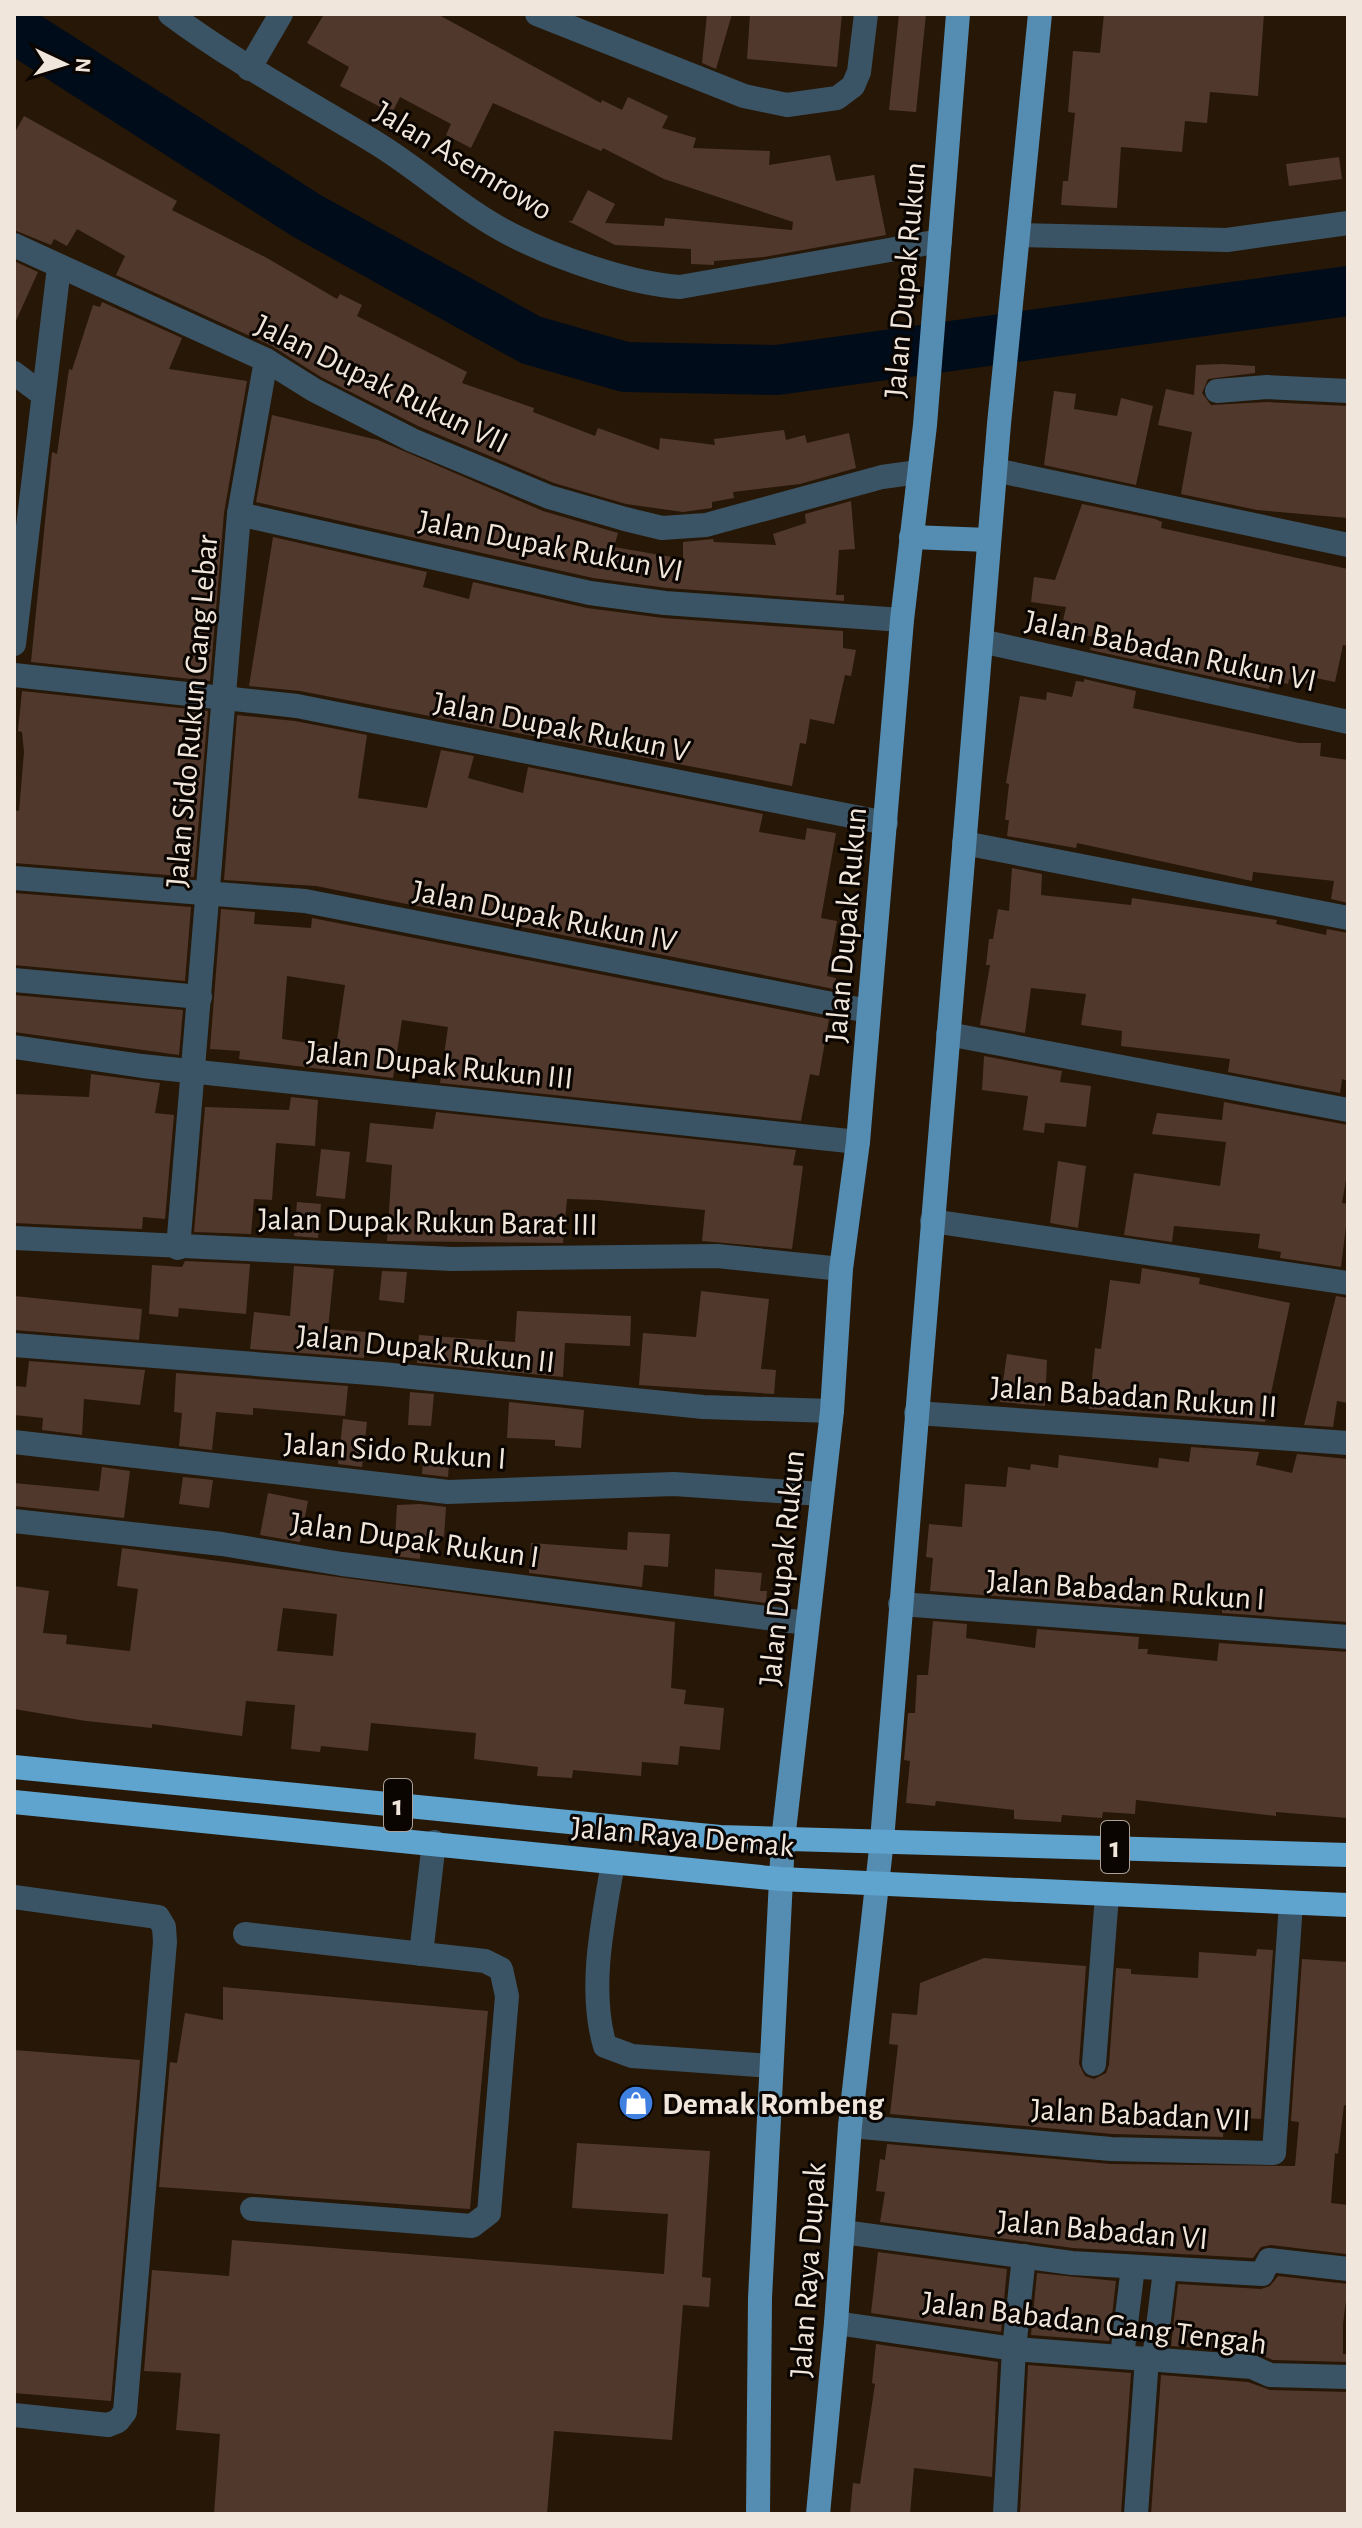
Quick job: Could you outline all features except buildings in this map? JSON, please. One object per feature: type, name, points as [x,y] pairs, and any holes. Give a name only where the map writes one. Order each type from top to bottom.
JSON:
[{"type":"highway","name":"Jalan Raya Demak","points":[[14,1767],[705,1836],[1348,1855]]},
{"type":"highway","name":"Jalan Raya Demak","points":[[14,1802],[780,1879],[1348,1905]]},
{"type":"main road","name":"Jalan Dupak Rukun","points":[[783,1840],[832,1411],[841,1269],[858,1142],[902,620],[925,425],[958,14]]},
{"type":"main road","points":[[882,1840],[995,470],[1040,14]]},
{"type":"main road","points":[[911,537],[989,540]]},
{"type":"main road","name":"Jalan Raya Dupak","points":[[758,2514],[757,2370],[783,1840]]},
{"type":"main road","name":"Jalan Raya Dupak","points":[[818,2514],[850,2126],[882,1840]]},
{"type":"street","name":"Jalan Asemrowo","points":[[170,14],[249,69],[379,145],[512,235],[654,285],[680,287],[939,251]]},
{"type":"street","points":[[249,69],[281,14]]},
{"type":"street","points":[[537,14],[744,96],[787,105],[837,98],[853,86],[859,72],[866,14]]},
{"type":"street","points":[[1016,245],[1227,240],[1348,223]]},
{"type":"street","name":"Jalan Dupak Rukun VII","points":[[14,245],[266,360],[314,390],[412,440],[549,497],[662,528],[706,525],[882,477],[918,472]]},
{"type":"street","points":[[14,644],[22,512],[59,267]]},
{"type":"street","name":"Jalan Sido Rukun Gang Lebar","points":[[178,1248],[239,514],[266,360]]},
{"type":"street","points":[[14,373],[42,394]]},
{"type":"street","points":[[1217,391],[1267,387],[1348,391]]},
{"type":"street","points":[[995,470],[1348,545]]},
{"type":"street","name":"Jalan Dupak Rukun VI","points":[[239,514],[590,593],[665,603],[902,620]]},
{"type":"street","name":"Jalan Babadan Rukun VI","points":[[981,641],[1348,722]]},
{"type":"street","name":"Jalan Dupak Rukun V","points":[[14,675],[297,706],[886,823]]},
{"type":"street","points":[[964,843],[1348,918]]},
{"type":"street","name":"Jalan Dupak Rukun IV","points":[[14,878],[305,901],[868,1011]]},
{"type":"street","points":[[14,980],[200,997]]},
{"type":"street","points":[[948,1034],[1348,1110]]},
{"type":"street","name":"Jalan Dupak Rukun III","points":[[14,1047],[195,1070],[858,1142]]},
{"type":"street","points":[[932,1221],[1348,1283]]},
{"type":"street","name":"Jalan Dupak Rukun Barat III","points":[[14,1238],[178,1248],[343,1251],[452,1259],[717,1256],[841,1269]]},
{"type":"street","name":"Jalan Dupak Rukun II","points":[[14,1345],[367,1373],[703,1407],[832,1411]]},
{"type":"street","name":"Jalan Babadan Rukun II","points":[[916,1413],[1348,1443]]},
{"type":"street","name":"Jalan Sido Rukun I","points":[[14,1442],[448,1492],[674,1484],[821,1494]]},
{"type":"street","name":"Jalan Dupak Rukun I","points":[[14,1521],[222,1544],[358,1566],[806,1623]]},
{"type":"street","name":"Jalan Babadan Rukun I","points":[[900,1604],[1348,1637]]},
{"type":"street","points":[[421,1954],[434,1842]]},
{"type":"street","points":[[613,1863],[604,1917],[597,2018],[605,2046],[632,2056],[770,2066]]},
{"type":"street","points":[[1094,2064],[1107,1895]]},
{"type":"street","points":[[14,1897],[158,1917],[164,1927],[165,1942],[125,2412],[118,2421],[108,2425],[14,2415]]},
{"type":"street","name":"Jalan Babadan VII","points":[[850,2126],[1111,2149],[1274,2153],[1291,1903]]},
{"type":"street","points":[[245,1934],[485,1961],[501,1969],[507,1982],[489,2213],[472,2226],[252,2209]]},
{"type":"street","name":"Jalan Babadan VI","points":[[843,2232],[1024,2256],[1165,2270],[1262,2274],[1269,2260],[1348,2269]]},
{"type":"street","points":[[1005,2514],[1014,2349],[1024,2256]]},
{"type":"street","points":[[1133,2267],[1141,2358],[1136,2514]]},
{"type":"street","points":[[1141,2358],[1165,2270]]},
{"type":"street","name":"Jalan Babadan Gang Tengah","points":[[836,2323],[1014,2349],[1252,2367],[1270,2375],[1348,2377]]},
{"type":"waterway","points":[[14,28],[307,216],[531,340],[625,367],[777,370],[1348,291]]},
{"type":"place","name":"Demak Rombeng","points":[[636,2103]]}]
